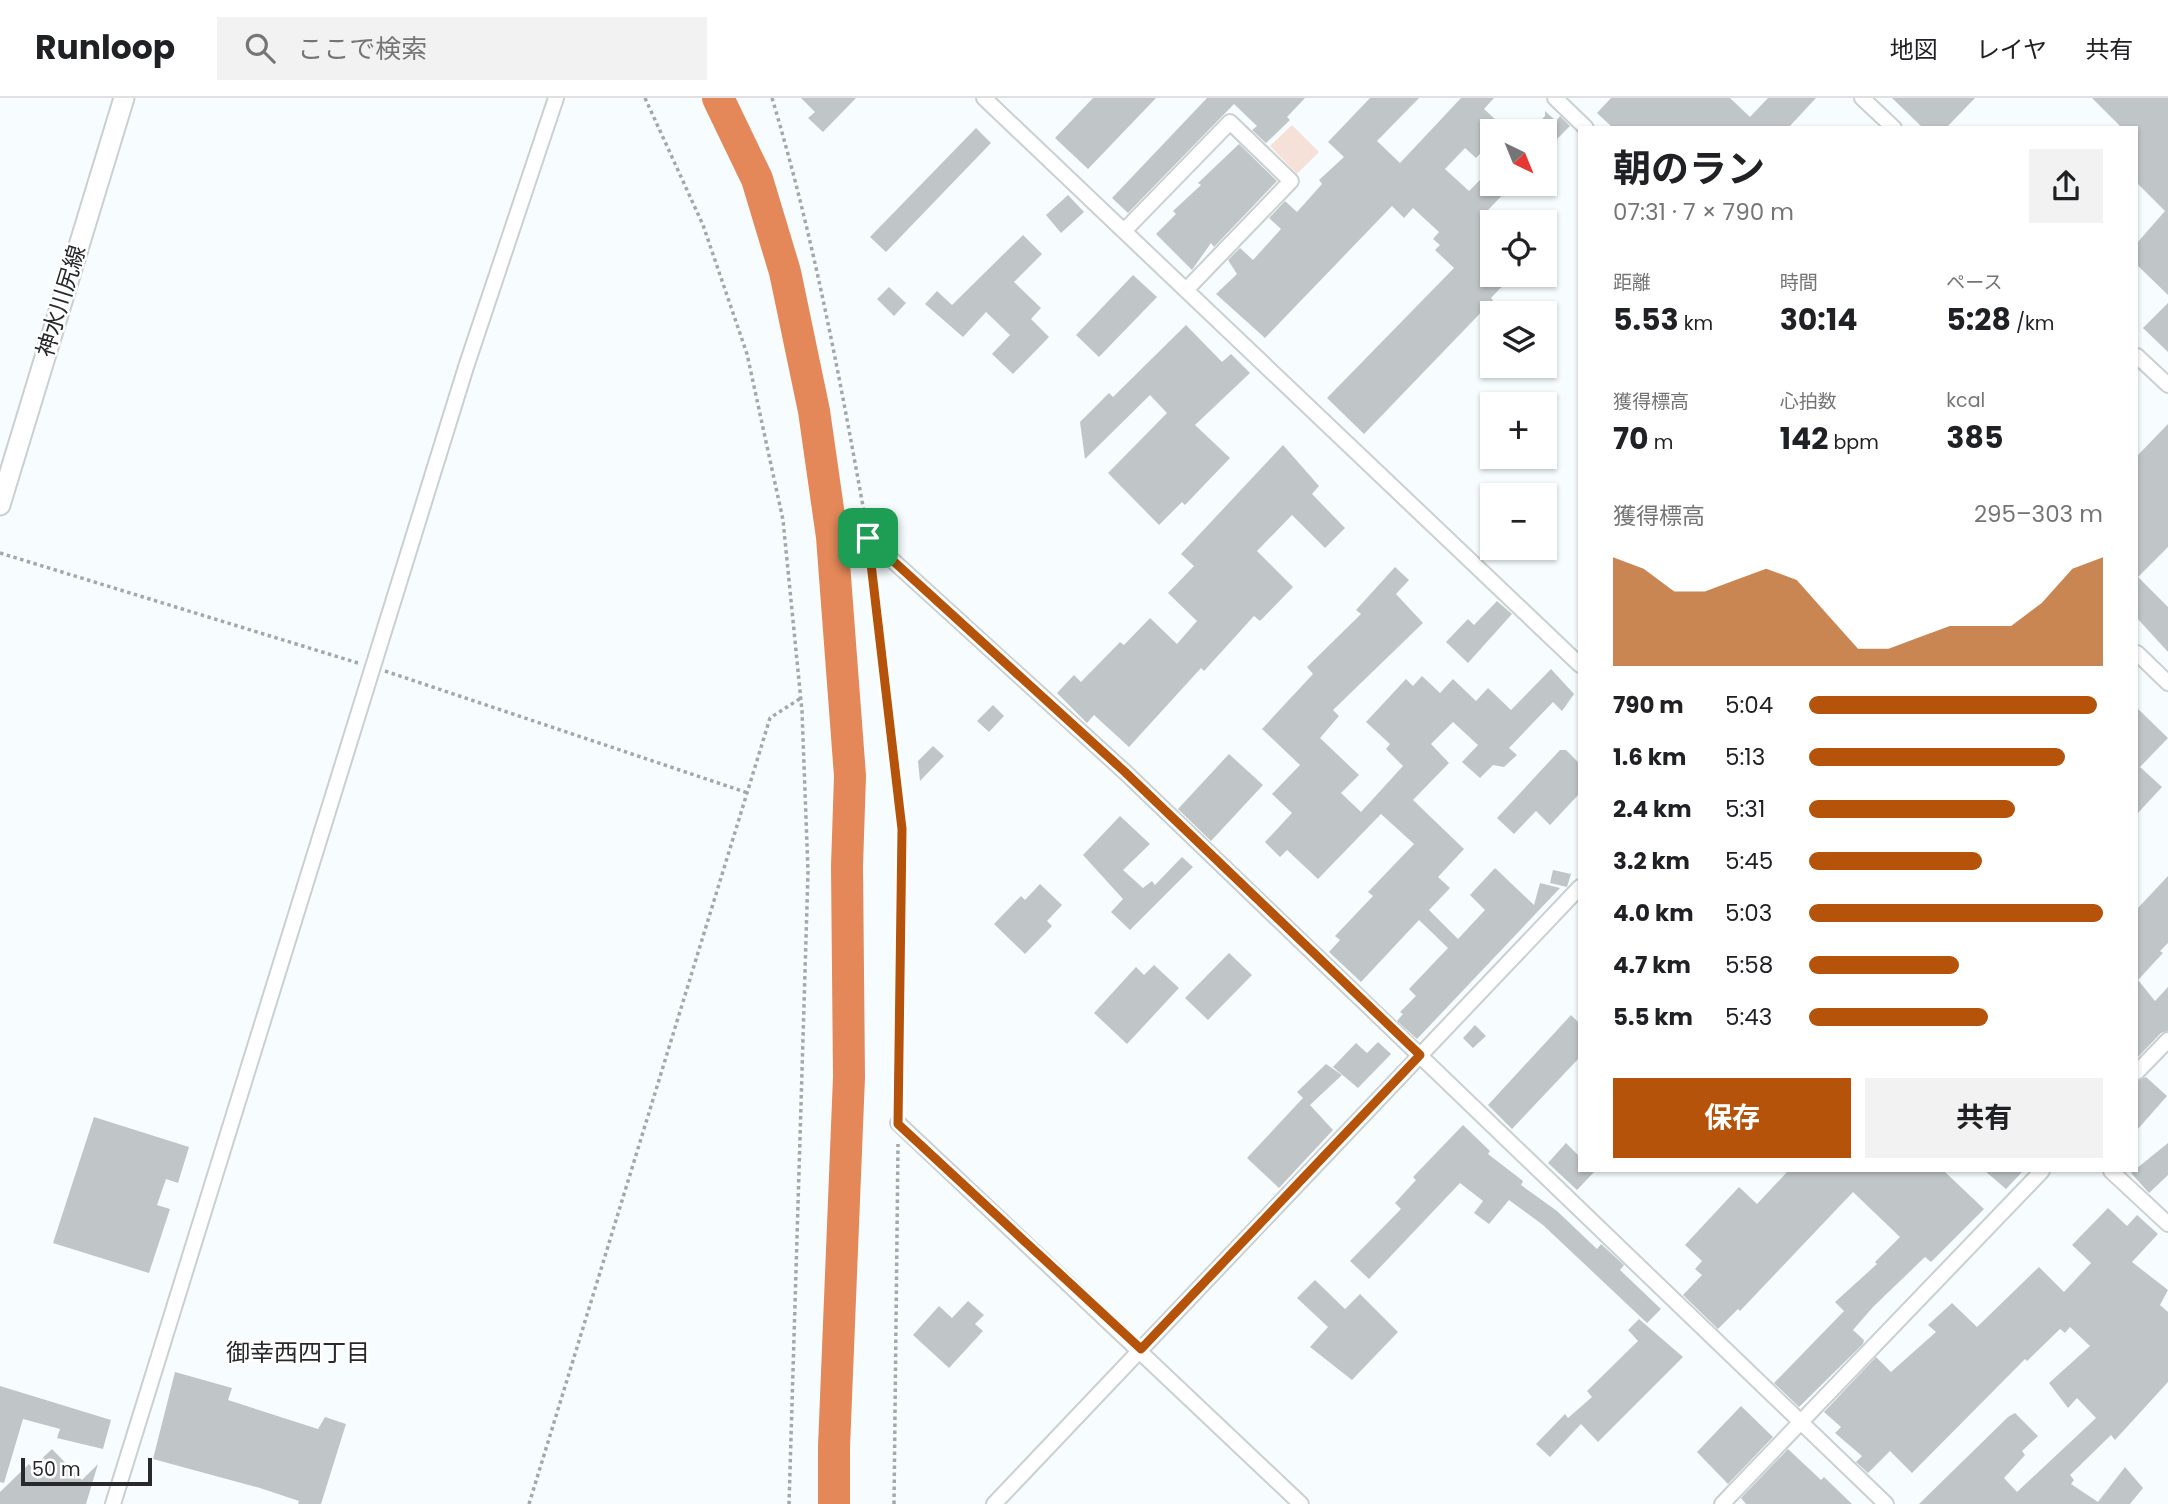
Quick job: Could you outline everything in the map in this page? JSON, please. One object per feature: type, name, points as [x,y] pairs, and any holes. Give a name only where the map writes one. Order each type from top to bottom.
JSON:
[{"type":"main road","name":"神水川尻線","points":[[0,505],[124,98]]},
{"type":"street","points":[[113,1504],[466,367],[556,98]]},
{"type":"street","points":[[984,98],[1578,664]]},
{"type":"street","points":[[1555,98],[1584,126]]},
{"type":"street","points":[[1862,98],[1892,126]]},
{"type":"street","points":[[1124,232],[1230,122],[1291,181],[1186,290]]},
{"type":"street","points":[[2138,357],[2168,385]]},
{"type":"street","points":[[868,538],[1125,772],[1886,1504]]},
{"type":"street","points":[[2138,654],[2168,683]]},
{"type":"street","points":[[994,1504],[1578,889]]},
{"type":"street","points":[[2138,1071],[2168,1040]]},
{"type":"street","points":[[898,1124],[1141,1349],[1301,1504]]},
{"type":"street","points":[[1722,1504],[2041,1172]]},
{"type":"street","points":[[2112,1172],[2168,1224]]},
{"type":"path","points":[[645,98],[703,225],[747,354],[783,520],[801,698],[808,872],[789,1504]]},
{"type":"path","points":[[772,98],[799,188],[833,339],[868,538],[902,829],[894,1504]]},
{"type":"path","points":[[529,1504],[770,718],[801,698]]},
{"type":"shaded area","points":[[1292,125],[1319,152],[1297,174],[1270,146]]},
{"type":"building","points":[[801,98],[856,98],[823,132],[808,118],[815,112]]},
{"type":"building","points":[[1093,98],[1156,98],[1088,169],[1055,138]]},
{"type":"building","points":[[1207,98],[1305,98],[1287,117],[1290,120],[1266,143],[1252,130],[1257,126],[1234,104],[1128,213],[1112,198]]},
{"type":"building","points":[[1370,98],[1419,98],[1377,141],[1400,163],[1461,98],[1494,98],[1484,109],[1495,119],[1480,119],[1480,154],[1476,158],[1465,148],[1445,169],[1469,191],[1480,180],[1480,196],[1501,196],[1488,210],[1480,210],[1480,287],[1502,287],[1491,298],[1492,301],[1480,301],[1480,314],[1364,434],[1327,398],[1454,268],[1435,250],[1440,245],[1433,239],[1439,232],[1413,208],[1404,218],[1392,206],[1265,338],[1216,294],[1237,274],[1228,260],[1240,248],[1253,260],[1281,229],[1269,218],[1285,201],[1297,212],[1322,184],[1319,180],[1344,157],[1328,142]]},
{"type":"building","points":[[1611,98],[1730,98],[1750,117],[1768,98],[1816,98],[1790,126],[1611,126],[1597,113]]},
{"type":"building","points":[[1892,98],[1975,98],[1948,126],[1921,126]]},
{"type":"building","points":[[2092,98],[2168,98],[2168,295],[2138,266],[2138,242],[2165,211],[2138,184],[2138,126],[2120,126]]},
{"type":"building","points":[[1545,111],[1554,119],[1542,119]]},
{"type":"building","points":[[1560,116],[1570,126],[1558,138],[1558,119]]},
{"type":"building","points":[[976,128],[991,143],[886,252],[870,237]]},
{"type":"building","points":[[1239,144],[1277,181],[1214,247],[1211,243],[1192,270],[1156,234],[1176,214],[1173,211],[1201,185],[1198,183]]},
{"type":"building","points":[[1068,195],[1084,212],[1061,233],[1046,215]]},
{"type":"building","points":[[1023,235],[1042,254],[1014,282],[1041,308],[1031,319],[1049,337],[1013,374],[992,354],[1010,335],[986,312],[963,337],[925,304],[937,291],[952,305]]},
{"type":"building","points":[[1133,275],[1157,297],[1099,357],[1076,335]]},
{"type":"building","points":[[889,287],[906,303],[894,316],[877,299]]},
{"type":"building","points":[[2168,303],[2168,352],[2143,328]]},
{"type":"building","points":[[1186,325],[1222,362],[1231,354],[1250,373],[1195,425],[1230,458],[1185,505],[1182,502],[1159,525],[1108,473],[1167,413],[1150,395],[1085,459],[1080,422],[1109,393],[1113,397]]},
{"type":"building","points":[[2168,424],[2168,547],[2138,577],[2138,455]]},
{"type":"building","points":[[1283,445],[1319,486],[1312,494],[1345,528],[1325,548],[1292,515],[1257,551],[1293,587],[1260,621],[1254,616],[1204,671],[1201,668],[1129,747],[1094,715],[1087,723],[1057,693],[1074,675],[1081,682],[1120,642],[1124,645],[1150,618],[1177,644],[1197,621],[1168,593],[1194,566],[1181,554]]},
{"type":"building","points":[[1395,567],[1409,580],[1396,594],[1423,623],[1333,710],[1339,716],[1320,738],[1359,775],[1341,793],[1361,812],[1403,766],[1386,749],[1390,744],[1366,722],[1406,679],[1413,686],[1422,676],[1440,693],[1453,679],[1476,701],[1488,688],[1511,710],[1551,669],[1574,694],[1562,711],[1553,702],[1509,748],[1517,755],[1504,767],[1493,765],[1480,778],[1462,762],[1478,745],[1453,722],[1431,744],[1449,763],[1413,800],[1464,849],[1438,877],[1450,888],[1429,910],[1458,939],[1485,910],[1470,895],[1495,868],[1534,905],[1540,883],[1560,888],[1417,1039],[1397,1021],[1403,1014],[1400,1012],[1416,996],[1409,989],[1448,948],[1419,920],[1361,982],[1329,952],[1340,940],[1335,936],[1373,896],[1368,892],[1414,844],[1381,814],[1318,879],[1287,850],[1280,857],[1265,842],[1292,813],[1272,794],[1300,765],[1262,729],[1313,674],[1307,667],[1361,614],[1356,610]]},
{"type":"building","points":[[2138,577],[2168,607],[2168,652],[2138,619]]},
{"type":"building","points":[[1497,601],[1512,614],[1468,663],[1446,642],[1468,619],[1474,625]]},
{"type":"building","points":[[993,705],[1004,716],[989,732],[977,721]]},
{"type":"building","points":[[2138,709],[2168,738],[2140,767],[2162,787],[2138,813]]},
{"type":"building","points":[[933,746],[944,756],[920,781],[918,761]]},
{"type":"building","points":[[1560,750],[1566,750],[1578,762],[1578,795],[1550,825],[1536,811],[1514,834],[1497,818]]},
{"type":"building","points":[[1229,754],[1263,785],[1211,841],[1178,809]]},
{"type":"building","points":[[1120,816],[1150,844],[1123,870],[1143,888],[1152,881],[1155,885],[1182,857],[1193,867],[1130,930],[1111,912],[1123,899],[1083,855]]},
{"type":"building","points":[[1553,870],[1571,874],[1567,887],[1550,883]]},
{"type":"building","points":[[2168,876],[2168,943],[2160,951],[2163,953],[2138,980],[2138,908]]},
{"type":"building","points":[[1040,884],[1062,905],[1047,921],[1052,926],[1025,954],[994,924],[1021,896],[1025,900]]},
{"type":"building","points":[[1229,953],[1252,975],[1208,1020],[1185,998]]},
{"type":"building","points":[[1154,965],[1179,988],[1127,1044],[1094,1013],[1136,967],[1144,975]]},
{"type":"building","points":[[2138,980],[2155,1001],[2168,987],[2168,1031],[2161,1033],[2138,1057]]},
{"type":"building","points":[[1571,1015],[1578,1022],[1578,1059],[1512,1129],[1488,1105]]},
{"type":"building","points":[[1475,1025],[1486,1036],[1473,1048],[1463,1038]]},
{"type":"building","points":[[1378,1042],[1391,1054],[1358,1088],[1333,1067],[1356,1043],[1367,1053]]},
{"type":"building","points":[[1326,1064],[1342,1075],[1310,1105],[1333,1130],[1279,1188],[1247,1158],[1303,1098],[1297,1092]]},
{"type":"building","points":[[2146,1077],[2167,1096],[2138,1129],[2138,1081]]},
{"type":"building","points":[[94,1117],[189,1147],[178,1183],[166,1179],[157,1205],[170,1209],[149,1273],[53,1243]]},
{"type":"building","points":[[1463,1125],[1490,1151],[1488,1154],[1523,1181],[1521,1185],[1557,1211],[1597,1249],[1601,1244],[1624,1265],[1620,1270],[1661,1309],[1647,1323],[1543,1225],[1509,1200],[1489,1224],[1474,1213],[1483,1201],[1460,1183],[1369,1279],[1350,1261],[1401,1209],[1395,1203],[1416,1180],[1413,1177]]},
{"type":"building","points":[[1566,1143],[1578,1155],[1578,1172],[1594,1172],[1577,1190],[1548,1163]]},
{"type":"building","points":[[2168,1143],[2168,1175],[2149,1193],[2131,1173],[2138,1172],[2138,1167]]},
{"type":"building","points":[[1787,1172],[1945,1172],[1984,1209],[1931,1262],[1925,1257],[1873,1307],[1853,1330],[1864,1340],[1863,1344],[1799,1407],[1774,1383],[1844,1311],[1835,1302],[1877,1264],[1875,1262],[1900,1237],[1853,1192],[1740,1311],[1738,1309],[1718,1329],[1683,1295],[1702,1275],[1695,1269],[1702,1261],[1685,1245],[1739,1187],[1757,1204]]},
{"type":"building","points":[[1986,1172],[2022,1172],[2006,1189]]},
{"type":"building","points":[[2108,1208],[2127,1226],[2137,1215],[2158,1234],[2132,1262],[2168,1290],[2160,1305],[2168,1312],[2168,1382],[2115,1440],[2111,1435],[2070,1475],[2074,1480],[2071,1484],[2098,1502],[2125,1467],[2143,1488],[2130,1504],[1919,1504],[2015,1413],[2038,1436],[2022,1451],[2025,1455],[2004,1478],[2017,1492],[2096,1418],[2077,1398],[2068,1408],[2049,1383],[2090,1346],[2070,1327],[2065,1333],[2060,1329],[2027,1361],[2025,1359],[1912,1473],[1890,1451],[1868,1473],[1856,1462],[1862,1456],[1835,1433],[1841,1427],[1824,1412],[1876,1357],[1891,1372],[1936,1332],[1928,1325],[1952,1303],[1977,1327],[2039,1267],[2064,1292],[2091,1263],[2072,1245]]},
{"type":"building","points":[[1315,1280],[1345,1309],[1360,1294],[1398,1332],[1352,1380],[1310,1347],[1328,1327],[1297,1298]]},
{"type":"building","points":[[968,1301],[984,1315],[975,1324],[983,1331],[949,1368],[913,1335],[939,1306],[952,1318]]},
{"type":"building","points":[[1639,1319],[1683,1357],[1598,1442],[1581,1424],[1550,1457],[1536,1444],[1565,1414],[1568,1418],[1592,1397],[1587,1391],[1638,1341],[1628,1330]]},
{"type":"building","points":[[175,1372],[232,1388],[228,1400],[318,1429],[325,1417],[346,1424],[321,1504],[298,1504],[299,1501],[260,1488],[153,1459]]},
{"type":"building","points":[[0,1386],[111,1420],[103,1449],[57,1438],[60,1429],[23,1419],[4,1483],[0,1482]]},
{"type":"building","points":[[1741,1406],[1773,1437],[1728,1484],[1697,1452]]},
{"type":"building","points":[[52,1449],[82,1480],[98,1464],[86,1504],[0,1504],[0,1492],[29,1464],[32,1468]]},
{"type":"building","points":[[1788,1449],[1821,1480],[1824,1477],[1852,1504],[1746,1504],[1741,1498]]},
{"type":"waterway","points":[[718,98],[757,179],[785,272],[814,411],[832,537],[850,776],[847,866],[849,1077],[834,1504]]},
{"type":"district","name":"御幸西四丁目","points":[[298,1352]]},
{"type":"route","points":[[868,538],[1125,772],[1420,1055],[1141,1349],[898,1124],[902,829],[868,538]]}]
